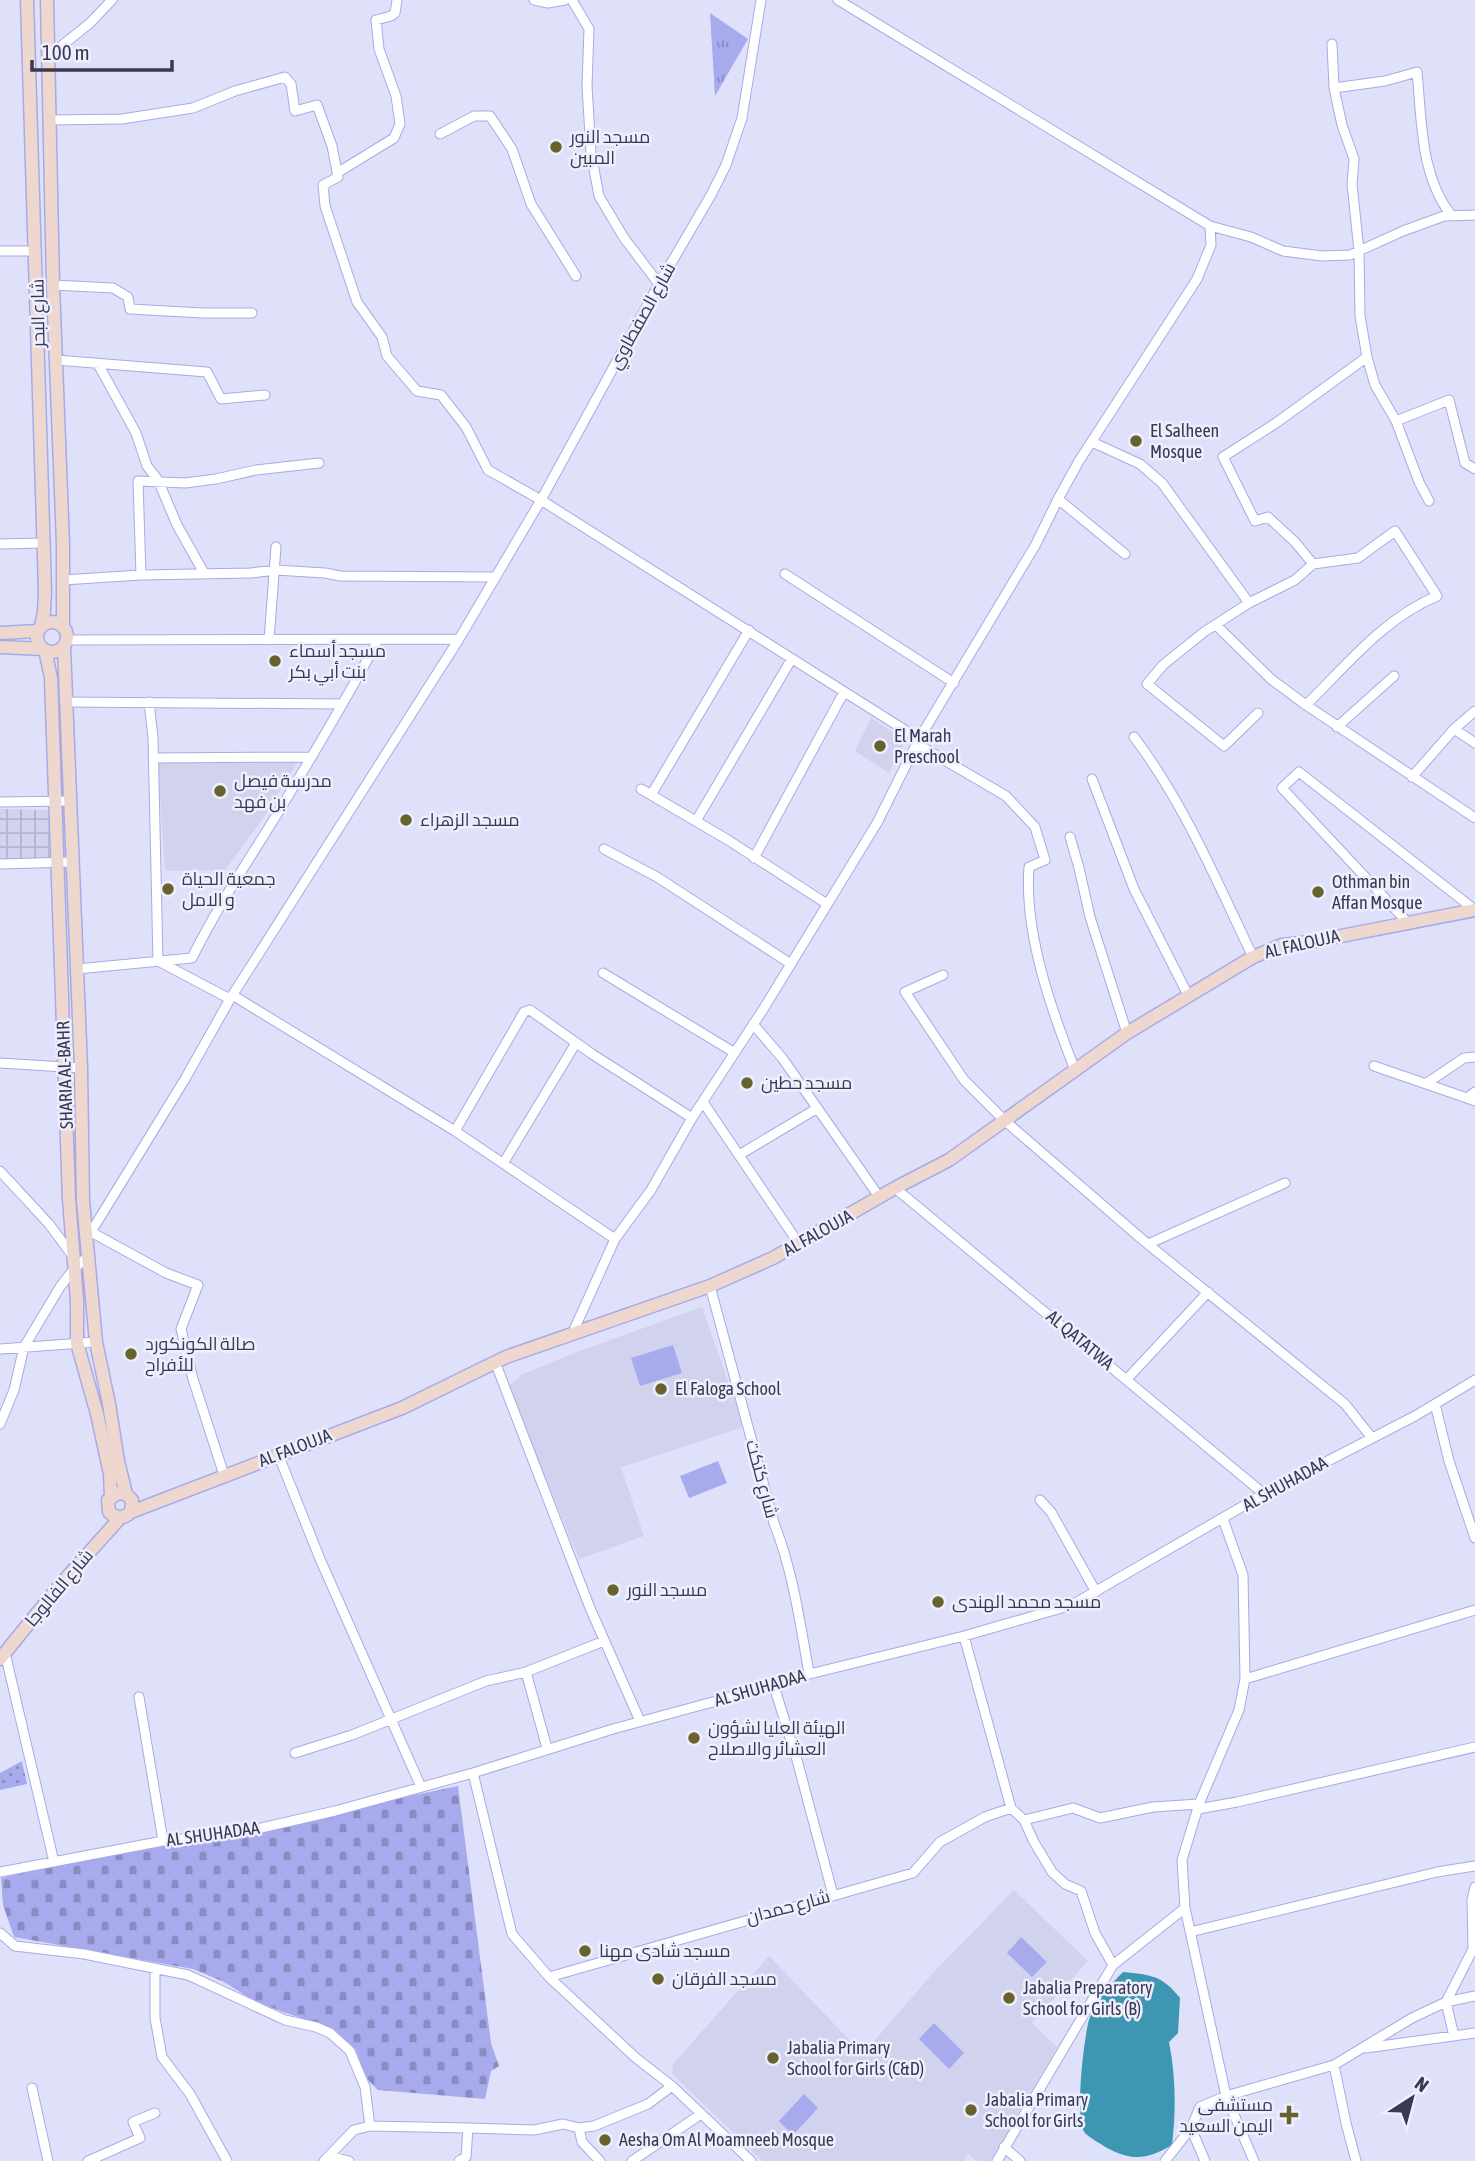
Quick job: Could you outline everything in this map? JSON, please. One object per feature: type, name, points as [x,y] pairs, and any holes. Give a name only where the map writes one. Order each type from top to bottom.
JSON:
[{"type":"main road","name":"شارع البحر","points":[[27,0],[43,543],[44,612],[39,628]]},
{"type":"main road","name":"شارع البحر","points":[[47,0],[63,625]]},
{"type":"main road","points":[[0,633],[39,628],[54,621],[66,629],[66,643],[58,651],[0,647]]},
{"type":"main road","points":[[39,628],[37,640],[44,649]]},
{"type":"main road","name":"SHARIA AL-BAHR","points":[[66,643],[63,801],[65,1067],[72,1255],[77,1301],[77,1343],[107,1462],[111,1497]]},
{"type":"main road","name":"SHARIA AL-BAHR","points":[[44,649],[51,678],[63,801]]},
{"type":"main road","name":"SHARIA AL-BAHR","points":[[65,862],[77,969],[83,1201],[88,1231],[96,1342],[126,1494]]},
{"type":"main road","name":"AL FALOUJA","points":[[125,1515],[402,1408],[495,1362],[573,1332],[710,1286],[773,1258],[949,1160],[1127,1033],[1253,957],[1282,945],[1475,910]]},
{"type":"main road","points":[[118,1493],[126,1494],[133,1504],[125,1515],[112,1516],[108,1509],[111,1497],[118,1493]]},
{"type":"main road","name":"شارع الفالوجا","points":[[2,1656],[60,1585],[125,1515]]},
{"type":"street","points":[[49,56],[90,23],[112,0]]},
{"type":"street","points":[[337,173],[394,138],[400,124],[396,96],[379,49],[376,20],[395,13],[397,0]]},
{"type":"street","points":[[534,0],[548,3],[565,0]]},
{"type":"street","points":[[572,0],[589,29],[589,126],[599,196],[624,237],[659,284]]},
{"type":"street","name":"شارع الصفطاوي","points":[[88,1231],[474,614],[541,500],[726,165],[742,118],[761,0]]},
{"type":"street","points":[[838,0],[1058,131],[1210,226],[1251,237],[1283,251],[1322,256],[1350,255],[1403,231],[1451,215],[1475,215]]},
{"type":"street","points":[[1332,44],[1334,88],[1342,125],[1354,159],[1352,184],[1359,251],[1360,316],[1367,357],[1375,385],[1396,421],[1429,501]]},
{"type":"street","points":[[1334,88],[1385,81],[1417,72],[1428,171],[1439,199],[1451,215]]},
{"type":"street","points":[[50,120],[122,119],[193,108],[235,92],[285,78],[290,84],[295,111],[317,105],[332,146],[338,177],[323,185],[325,206],[357,302],[382,337],[387,355],[417,391],[442,395],[466,428],[488,470],[541,500],[749,630],[791,660],[1006,796],[1035,827],[1045,860],[1029,867],[1028,900],[1056,1023],[1075,1070]]},
{"type":"street","points":[[440,134],[474,116],[490,116],[512,149],[531,204],[576,276]]},
{"type":"street","points":[[573,1332],[615,1239],[651,1190],[692,1118],[877,823],[918,741],[1036,544],[1058,499],[1197,279],[1212,245],[1210,226]]},
{"type":"street","points":[[0,251],[36,250]]},
{"type":"street","points":[[53,285],[113,288],[128,297],[130,309],[252,313]]},
{"type":"street","points":[[1313,564],[1295,542],[1268,517],[1255,521],[1223,457],[1276,423],[1367,357]]},
{"type":"street","points":[[56,360],[207,372],[221,399],[265,394]]},
{"type":"street","points":[[98,364],[136,433],[147,466],[158,480],[177,524],[204,573]]},
{"type":"street","points":[[1396,421],[1449,400],[1465,463],[1475,469]]},
{"type":"street","points":[[1092,442],[1140,464],[1162,483],[1249,603]]},
{"type":"street","points":[[141,575],[138,481],[186,483],[256,470],[319,463]]},
{"type":"street","points":[[1058,499],[1125,554]]},
{"type":"street","points":[[1258,713],[1224,747],[1147,684],[1163,666],[1249,603],[1295,580],[1313,564],[1358,558],[1395,531],[1437,596],[1403,613],[1306,705]]},
{"type":"street","points":[[0,544],[43,543]]},
{"type":"street","points":[[270,640],[276,547]]},
{"type":"street","points":[[63,580],[275,570],[340,576],[494,577]]},
{"type":"street","points":[[785,573],[954,683]]},
{"type":"street","points":[[1216,625],[1272,680],[1337,727],[1475,818]]},
{"type":"street","points":[[651,795],[749,630]]},
{"type":"street","points":[[66,643],[458,639]]},
{"type":"street","points":[[77,969],[192,958],[212,916],[342,704],[378,640]]},
{"type":"street","points":[[696,821],[791,660]]},
{"type":"street","points":[[1337,727],[1394,676]]},
{"type":"street","points":[[754,858],[844,692]]},
{"type":"street","points":[[65,702],[342,704]]},
{"type":"street","points":[[149,702],[158,961]]},
{"type":"street","points":[[1412,776],[1454,729],[1475,711]]},
{"type":"street","points":[[1454,729],[1475,743]]},
{"type":"street","points":[[1134,737],[1152,760],[1173,796],[1253,957]]},
{"type":"street","points":[[153,758],[310,757]]},
{"type":"street","points":[[1408,923],[1282,788],[1299,772],[1475,910]]},
{"type":"street","points":[[1092,779],[1134,890],[1188,995]]},
{"type":"street","points":[[640,789],[827,904]]},
{"type":"street","points":[[0,802],[63,801]]},
{"type":"street","points":[[1070,837],[1090,917],[1127,1033]]},
{"type":"street","points":[[604,849],[656,877],[791,964]]},
{"type":"street","points":[[0,864],[65,862]]},
{"type":"street","points":[[158,961],[232,997],[456,1131],[615,1239]]},
{"type":"street","points":[[603,973],[735,1053]]},
{"type":"street","points":[[943,975],[905,992],[964,1080],[1004,1120],[1148,1244],[1345,1404],[1371,1438]]},
{"type":"street","points":[[456,1131],[524,1012],[530,1010],[692,1118]]},
{"type":"street","points":[[753,1024],[783,1059],[880,1198]]},
{"type":"street","points":[[504,1163],[576,1043]]},
{"type":"street","points":[[1426,1083],[1464,1058],[1475,1057]]},
{"type":"street","points":[[0,1063],[81,1068]]},
{"type":"street","points":[[1374,1066],[1472,1097]]},
{"type":"street","points":[[703,1102],[799,1244]]},
{"type":"street","points":[[739,1156],[817,1109]]},
{"type":"street","points":[[0,1171],[49,1224],[72,1255]]},
{"type":"street","points":[[1148,1244],[1285,1183]]},
{"type":"street","name":"AL QATATWA","points":[[895,1188],[1264,1494]]},
{"type":"street","points":[[88,1231],[166,1273],[198,1285],[181,1329],[193,1378],[224,1475]]},
{"type":"street","points":[[0,1424],[13,1390],[24,1347],[73,1270],[88,1255]]},
{"type":"street","name":"شارع كتكت","points":[[710,1286],[771,1513],[783,1548],[798,1609],[809,1673]]},
{"type":"street","points":[[1127,1379],[1208,1292]]},
{"type":"street","points":[[0,1349],[96,1342]]},
{"type":"street","points":[[495,1362],[604,1641],[640,1721]]},
{"type":"street","name":"AL SHUHADAA","points":[[0,1872],[163,1841],[239,1833],[335,1811],[473,1773],[547,1748],[773,1683],[964,1636],[1073,1605],[1264,1494],[1435,1404],[1475,1380]]},
{"type":"street","points":[[1435,1404],[1475,1538]]},
{"type":"street","points":[[278,1454],[320,1559],[421,1787]]},
{"type":"street","points":[[1040,1500],[1051,1512],[1096,1592]]},
{"type":"street","points":[[1223,1519],[1243,1575],[1245,1679],[1239,1710],[1198,1807],[1182,1860],[1185,1908],[1226,2096],[1254,2161]]},
{"type":"street","points":[[1245,1679],[1475,1610]]},
{"type":"street","points":[[964,1636],[1011,1808],[1024,1820],[1052,1872],[1065,1884],[1081,1891],[1095,1933],[1113,1965]]},
{"type":"street","points":[[295,1753],[392,1719],[486,1681],[526,1672],[604,1641]]},
{"type":"street","points":[[2,1656],[54,1862]]},
{"type":"street","points":[[526,1672],[547,1748]]},
{"type":"street","points":[[773,1683],[797,1760],[832,1895]]},
{"type":"street","points":[[139,1697],[163,1841]]},
{"type":"street","points":[[1024,1820],[1073,1808],[1100,1818],[1153,1807],[1198,1807],[1237,1802],[1475,1746]]},
{"type":"street","points":[[473,1773],[512,1934],[549,1977],[636,2058],[672,2086],[751,2161]]},
{"type":"street","name":"شارع حمدان","points":[[549,1977],[913,1873],[940,1842],[985,1817],[1011,1808]]},
{"type":"street","points":[[1190,1932],[1437,1872],[1475,1866]]},
{"type":"street","points":[[1454,2036],[1446,2002],[1474,1953],[1472,1900],[1475,1887]]},
{"type":"street","points":[[997,2161],[1113,1965],[1185,1908]]},
{"type":"street","points":[[0,1933],[15,1946],[84,1954],[188,1975],[285,2020],[330,2033],[351,2051],[365,2087],[370,2126]]},
{"type":"street","points":[[156,1969],[155,2018],[162,2057],[190,2094],[228,2161]]},
{"type":"street","points":[[1166,2161],[1191,2128],[1200,2107],[1226,2096],[1334,2065],[1412,2018],[1446,2002],[1475,1996]]},
{"type":"street","points":[[1360,2049],[1475,2033]]},
{"type":"street","points":[[1334,2065],[1356,2161]]},
{"type":"street","points":[[327,2158],[354,2130],[370,2126],[534,2130],[563,2124],[579,2128],[594,2126],[648,2104],[672,2086]]},
{"type":"street","points":[[32,2088],[48,2161]]},
{"type":"street","points":[[88,2161],[140,2138],[133,2122],[155,2113]]},
{"type":"street","points":[[632,2161],[701,2114]]},
{"type":"street","points":[[459,2161],[466,2157],[468,2128]]},
{"type":"street","points":[[579,2128],[582,2142],[600,2161]]},
{"type":"street","points":[[1191,2128],[1205,2161]]},
{"type":"street","points":[[1004,2147],[1020,2161]]},
{"type":"street","points":[[735,2161],[743,2153]]},
{"type":"street","points":[[327,2158],[349,2161]]},
{"type":"shaded area","name":"El Marah Preschool","points":[[871,718],[905,740],[889,773],[855,751]]},
{"type":"shaded area","name":"مدرسة فيصل بن فهد","points":[[158,761],[297,763],[262,820],[225,870],[165,871]]},
{"type":"shaded area","points":[[0,809],[48,810],[50,862],[0,861]]},
{"type":"shaded area","points":[[702,1307],[744,1427],[621,1467],[644,1536],[579,1559],[509,1390],[510,1385],[521,1375],[577,1352]]},
{"type":"shaded area","points":[[1014,1890],[1088,1961],[1032,2023],[1057,2047],[991,2161],[976,2161],[969,2154],[963,2161],[763,2161],[672,2074],[673,2064],[769,1956],[863,2054],[933,1973]]},
{"type":"shaded area","points":[[1123,1972],[1161,1980],[1180,1998],[1178,2033],[1169,2042],[1175,2094],[1172,2145],[1155,2154],[1140,2157],[1116,2152],[1090,2137],[1085,2133],[1080,2112],[1089,2020],[1103,1994]]},
{"type":"green space","points":[[710,13],[748,39],[715,96]]},
{"type":"green space","points":[[673,1345],[682,1373],[640,1386],[631,1358]]},
{"type":"green space","points":[[718,1461],[727,1483],[689,1498],[680,1476]]},
{"type":"green space","points":[[22,1761],[27,1784],[0,1790],[0,1773]]},
{"type":"green space","points":[[458,1786],[491,2043],[499,2066],[491,2071],[485,2099],[378,2090],[364,2076],[356,2050],[334,2029],[251,1999],[224,1982],[193,1969],[14,1937],[3,1905],[1,1878],[163,1841],[289,1821]]},
{"type":"green space","points":[[1021,1937],[1047,1962],[1032,1977],[1007,1953]]},
{"type":"green space","points":[[934,2023],[964,2053],[949,2069],[919,2039]]},
{"type":"green space","points":[[804,2094],[818,2108],[793,2135],[779,2121]]},
{"type":"place","name":"مسجد النور المبين","points":[[556,147]]},
{"type":"place","name":"El Salheen Mosque","points":[[1136,441]]},
{"type":"place","name":"مسجد أسماء بنت أبي بكر","points":[[275,661]]},
{"type":"place","name":"El Marah Preschool","points":[[880,746]]},
{"type":"place","name":"مدرسة فيصل بن فهد","points":[[220,791]]},
{"type":"place","name":"مسجد الزهراء","points":[[406,820]]},
{"type":"place","name":"جمعية الحياة و الامل","points":[[168,889]]},
{"type":"place","name":"Othman bin Affan Mosque","points":[[1318,892]]},
{"type":"place","name":"مسجد حطين","points":[[747,1083]]},
{"type":"place","name":"صالة الكونكورد للأفراح","points":[[131,1354]]},
{"type":"place","name":"El Faloga School","points":[[661,1389]]},
{"type":"place","name":"مسجد النور","points":[[613,1590]]},
{"type":"place","name":"مسجد محمد الهندى","points":[[938,1602]]},
{"type":"place","name":"الهيئة العليا لشؤون العشائر والاصلاح","points":[[694,1738]]},
{"type":"place","name":"مسجد شادى مهنا","points":[[585,1951]]},
{"type":"place","name":"مسجد الفرقان","points":[[658,1979]]},
{"type":"place","name":"Jabalia Preparatory School for Girls (B)","points":[[1009,1998]]},
{"type":"place","name":"Jabalia Primary School for Girls (C&D)","points":[[773,2058]]},
{"type":"place","name":"Jabalia Primary School for Girls","points":[[971,2110]]},
{"type":"place","name":"مستشفى اليمن السعيد","points":[[1289,2115]]},
{"type":"place","name":"Aesha Om Al Moamneeb Mosque","points":[[605,2140]]}]
